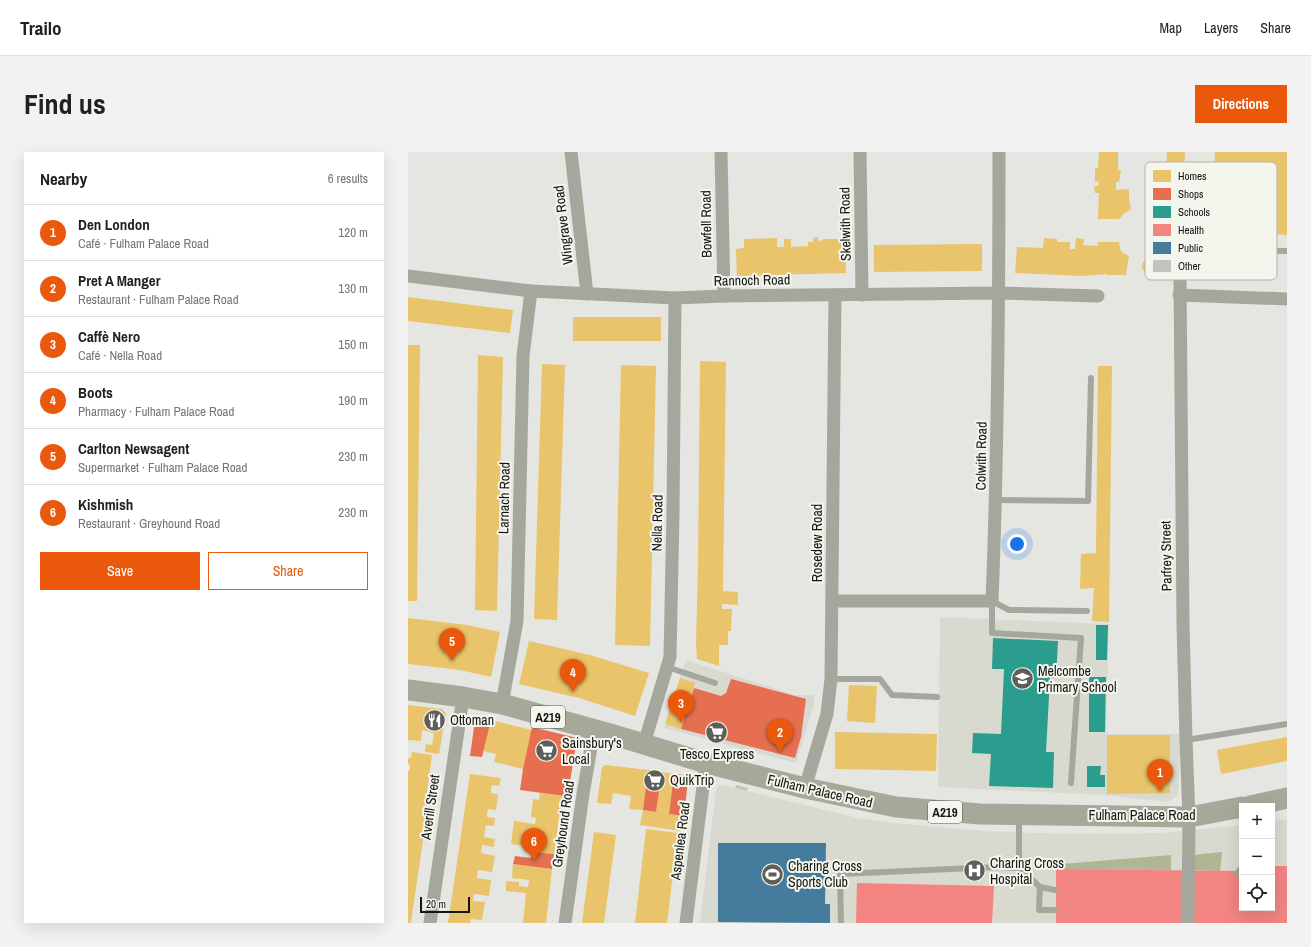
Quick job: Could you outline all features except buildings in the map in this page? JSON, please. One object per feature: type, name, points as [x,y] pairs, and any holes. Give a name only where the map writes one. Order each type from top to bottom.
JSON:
[{"type":"main road","name":"Fulham Palace Road","points":[[408,690],[463,696],[502,704],[706,763],[805,788],[896,807],[980,814],[1190,817],[1239,808]]},
{"type":"main road","points":[[1264,803],[1287,798]]},
{"type":"street","name":"Wingrave Road","points":[[571,152],[588,294]]},
{"type":"street","name":"Bowfell Road","points":[[721,152],[724,296]]},
{"type":"street","name":"Skelwith Road","points":[[860,152],[862,295]]},
{"type":"street","name":"Colwith Road","points":[[992,601],[996,500],[999,293],[999,152]]},
{"type":"street","name":"Rannoch Road","points":[[408,276],[531,291],[674,298],[724,296],[999,293],[1098,296]]},
{"type":"street","name":"Parfrey Street","points":[[1180,280],[1183,624],[1186,740],[1190,817],[1188,920]]},
{"type":"street","name":"Larnach Road","points":[[502,704],[517,621],[523,356],[531,291]]},
{"type":"street","name":"Rosedew Road","points":[[805,788],[827,714],[832,679],[835,295]]},
{"type":"street","points":[[1179,295],[1287,299]]},
{"type":"street","name":"Nella Road","points":[[644,744],[670,657],[673,538],[674,298]]},
{"type":"street","points":[[833,601],[992,601]]},
{"type":"street","name":"Averill Street","points":[[430,923],[463,696]]},
{"type":"street","name":"Greyhound Road","points":[[565,923],[583,794],[594,730]]},
{"type":"street","name":"Aspenlea Road","points":[[686,923],[706,763]]},
{"type":"lane","points":[[1277,251],[1287,251]]},
{"type":"lane","points":[[996,500],[1088,500],[1091,378]]},
{"type":"lane","points":[[1071,783],[1081,638],[992,633],[992,601],[1009,610],[1088,611]]},
{"type":"lane","points":[[668,667],[714,682]]},
{"type":"lane","points":[[832,679],[880,679],[892,695],[937,697]]},
{"type":"lane","points":[[1186,740],[1287,724]]},
{"type":"lane","points":[[1019,815],[1019,868]]},
{"type":"lane","points":[[841,923],[840,874],[996,867],[1019,868],[1040,887],[1055,890]]},
{"type":"lane","points":[[1040,887],[1039,910],[1055,910]]},
{"type":"shaded area","name":"Melcombe Primary School","points":[[940,617],[1109,624],[1106,734],[1181,734],[1178,795],[1168,802],[1106,795],[938,787]]},
{"type":"shaded area","points":[[686,660],[795,695],[814,695],[814,704],[796,763],[664,728]]},
{"type":"shaded area","name":"Charing Cross Hospital","points":[[723,785],[858,818],[893,823],[983,831],[1071,834],[1160,833],[1239,825],[1239,911],[1275,911],[1275,821],[1287,819],[1287,923],[700,923],[716,789],[718,786]]},
{"type":"shaded area","points":[[1222,852],[1220,871],[1191,870],[1192,855]]},
{"type":"shaded area","points":[[1171,855],[1171,870],[1061,869],[1062,864]]},
{"type":"place","name":"Carlton Newsagent","points":[[452,661]]},
{"type":"place","name":"Melcombe Primary School","points":[[1023,679]]},
{"type":"place","name":"Boots","points":[[573,692]]},
{"type":"place","name":"Ottoman","points":[[434,720]]},
{"type":"place","name":"Caffè Nero","points":[[681,723]]},
{"type":"place","name":"Tesco Express","points":[[717,732]]},
{"type":"place","name":"Sainsbury's Local","points":[[547,751]]},
{"type":"place","name":"Pret A Manger","points":[[780,752]]},
{"type":"place","name":"QuikTrip","points":[[654,780]]},
{"type":"place","name":"Den London","points":[[1160,792]]},
{"type":"place","name":"Kishmish","points":[[534,861]]},
{"type":"place","name":"Charing Cross Hospital","points":[[974,871]]},
{"type":"place","name":"Charing Cross Sports Club","points":[[772,874]]}]
